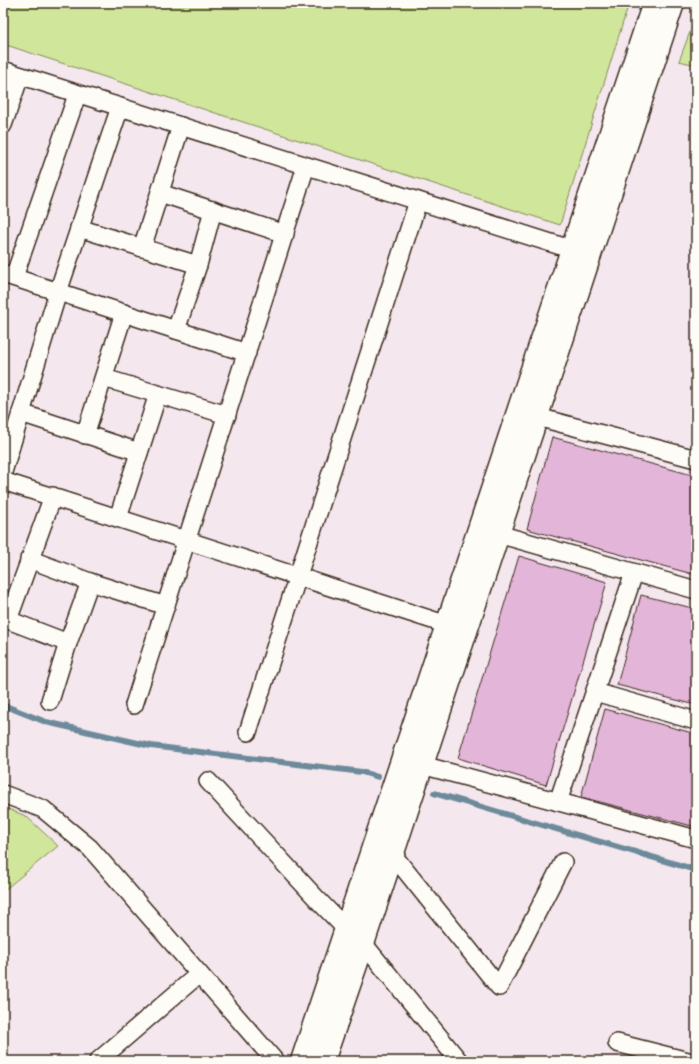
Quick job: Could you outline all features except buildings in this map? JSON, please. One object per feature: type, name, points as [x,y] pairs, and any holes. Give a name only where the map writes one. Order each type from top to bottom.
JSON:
[{"type":"street","points":[[581,252],[654,3]]},
{"type":"street","points":[[302,1061],[346,929],[457,628],[581,252],[673,3]]},
{"type":"street","points":[[3,70],[581,252]]},
{"type":"street","points":[[3,125],[20,76]]},
{"type":"street","points":[[78,94],[9,276],[247,353]]},
{"type":"street","points":[[3,472],[58,292],[120,107]]},
{"type":"street","points":[[142,248],[182,126]]},
{"type":"street","points":[[134,705],[306,166]]},
{"type":"street","points":[[160,193],[284,234]]},
{"type":"street","points":[[248,732],[418,201]]},
{"type":"street","points":[[176,330],[198,265],[213,210]]},
{"type":"street","points":[[79,228],[198,265]]},
{"type":"street","points":[[85,435],[124,313]]},
{"type":"street","points":[[104,378],[227,415]]},
{"type":"street","points":[[118,518],[158,394]]},
{"type":"street","points":[[21,413],[139,452]]},
{"type":"street","points":[[527,415],[696,459]]},
{"type":"street","points":[[323,1061],[422,765],[457,628],[498,534],[527,415]]},
{"type":"street","points":[[3,481],[457,628]]},
{"type":"street","points":[[53,496],[5,619],[68,643]]},
{"type":"street","points":[[498,534],[696,590]]},
{"type":"street","points":[[29,559],[90,582],[166,606]]},
{"type":"street","points":[[558,802],[634,572]]},
{"type":"street","points":[[50,701],[68,643],[90,582]]},
{"type":"street","points":[[595,692],[696,721]]},
{"type":"street","points":[[422,765],[696,839]]},
{"type":"street","points":[[208,781],[317,900],[346,929]]},
{"type":"street","points":[[3,794],[43,809],[90,848],[275,1061]]},
{"type":"street","points":[[392,855],[499,987],[563,862]]},
{"type":"street","points":[[363,943],[459,1061]]},
{"type":"street","points":[[98,1061],[199,974]]},
{"type":"street","points":[[617,1043],[688,1061]]},
{"type":"green space","points":[[3,3],[629,3],[560,225],[3,44]]},
{"type":"green space","points":[[696,16],[696,65],[679,61]]},
{"type":"green space","points":[[3,807],[26,816],[58,846],[3,891]]},
{"type":"waterway","points":[[3,705],[46,722],[151,746],[362,772],[378,777]]},
{"type":"waterway","points":[[434,793],[696,870]]}]
